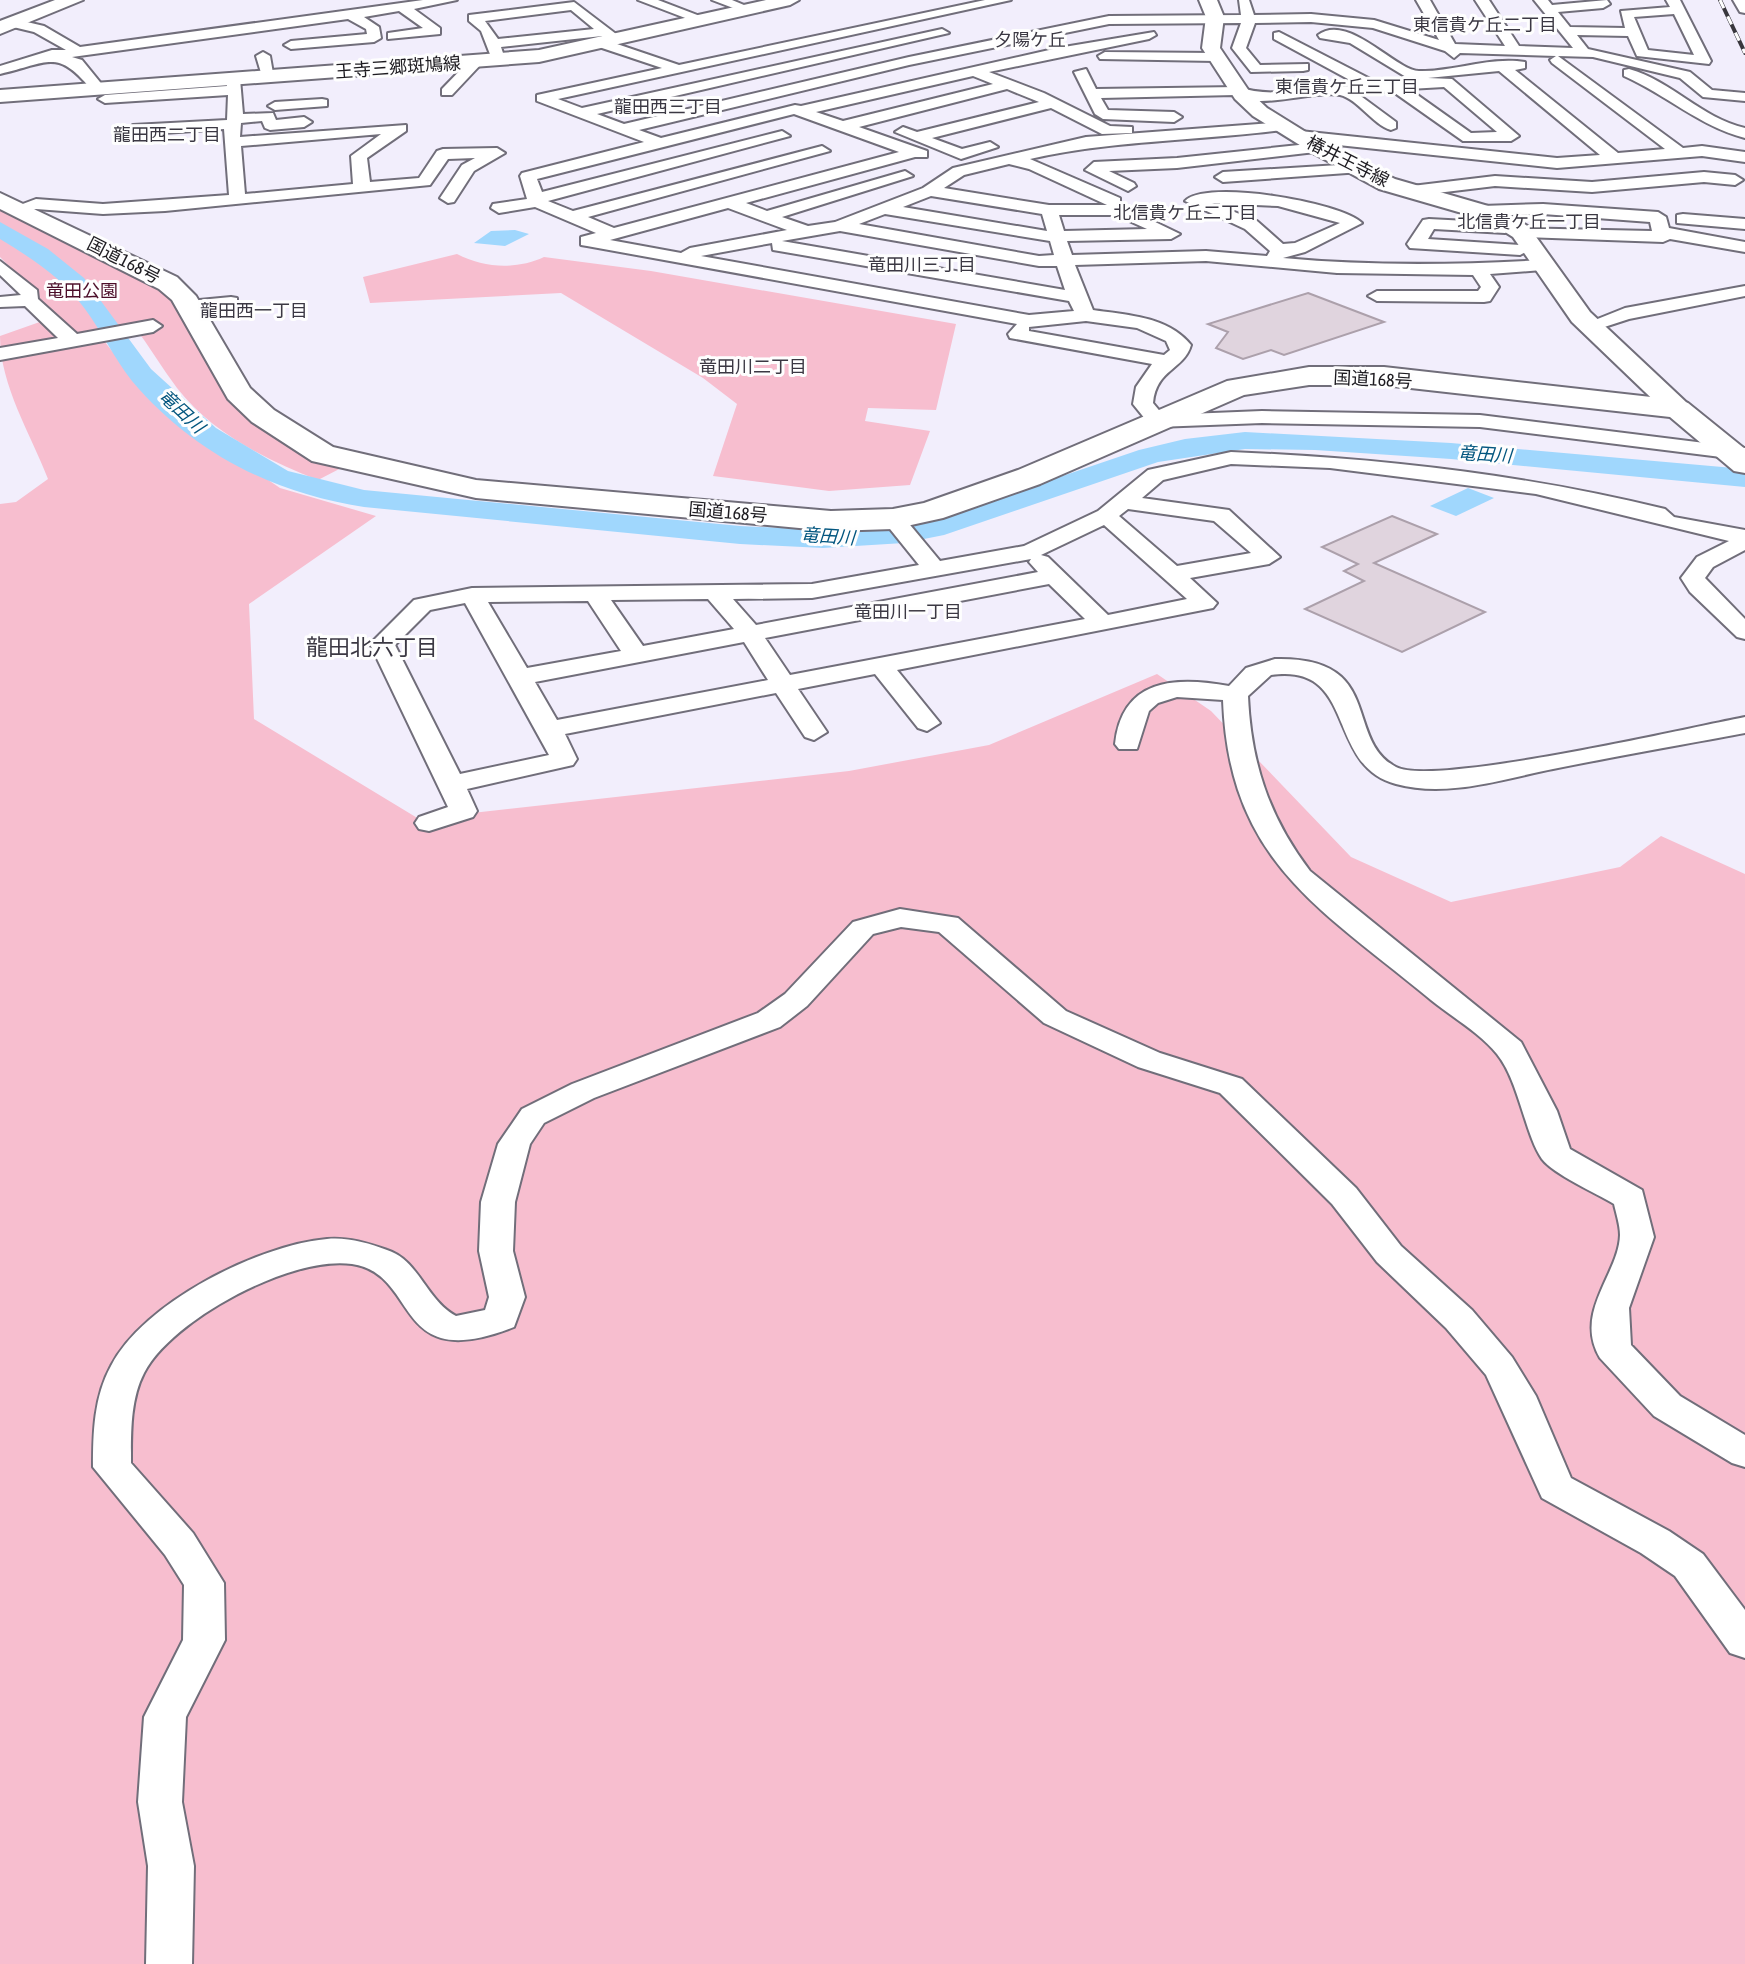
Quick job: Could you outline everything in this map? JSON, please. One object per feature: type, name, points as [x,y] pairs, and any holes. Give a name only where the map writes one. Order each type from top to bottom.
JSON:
[{"type":"highway","points":[[7,26],[73,0]]},
{"type":"highway","name":"国道168号","points":[[7,205],[149,271],[168,283],[189,307],[238,393],[263,416],[323,454],[476,489],[895,524],[1029,477],[1237,387],[1309,376],[1384,376],[1678,409]]},
{"type":"highway","points":[[1678,409],[1740,457]]},
{"type":"main road","name":"王寺三郷斑鳩線","points":[[0,96],[102,95],[233,84],[269,76],[477,61],[495,51],[607,52],[784,1]]},
{"type":"main road","points":[[1212,14],[1210,42],[1226,78]]},
{"type":"main road","name":"椿井王寺線","points":[[1226,78],[1354,179],[1387,184],[1482,211],[1529,244],[1589,326],[1678,409]]},
{"type":"street","points":[[0,70],[78,51],[450,0]]},
{"type":"street","points":[[645,0],[706,21]]},
{"type":"street","points":[[719,0],[749,10]]},
{"type":"street","points":[[495,51],[487,29],[474,18],[497,6],[570,3],[589,19],[607,52],[674,68],[1004,0]]},
{"type":"street","points":[[1243,0],[1249,17],[1261,35]]},
{"type":"street","points":[[1303,0],[1311,18]]},
{"type":"street","points":[[1423,0],[1455,55]]},
{"type":"street","points":[[1482,0],[1515,50]]},
{"type":"street","points":[[1544,5],[1603,4],[1600,0]]},
{"type":"street","points":[[1740,0],[1745,9]]},
{"type":"street","points":[[1544,5],[1579,55]]},
{"type":"street","points":[[1675,5],[1704,61],[1642,53],[1633,32],[1626,14],[1675,5]]},
{"type":"street","points":[[294,6],[317,19]]},
{"type":"street","points":[[901,6],[1069,56],[1226,78],[1292,96],[1316,112]]},
{"type":"street","points":[[393,36],[435,31],[403,8]]},
{"type":"street","points":[[1085,9],[1249,17],[1371,18],[1455,55]]},
{"type":"street","points":[[291,45],[374,38],[372,27],[349,14]]},
{"type":"street","points":[[613,234],[536,200],[528,176],[797,110],[1137,36],[1212,14]]},
{"type":"street","points":[[623,129],[757,96],[1109,20],[1212,14],[1349,73],[1374,87]]},
{"type":"street","points":[[487,29],[589,19]]},
{"type":"street","points":[[636,23],[607,52],[542,98],[660,143]]},
{"type":"street","points":[[7,26],[39,29],[78,51]]},
{"type":"street","points":[[247,29],[269,76]]},
{"type":"street","points":[[581,113],[971,29]]},
{"type":"street","points":[[1565,31],[1633,32]]},
{"type":"street","points":[[1303,67],[1256,69],[1239,48],[1261,35],[1321,34],[1354,39],[1414,75],[1447,82],[1511,136],[1468,138],[1395,86]]},
{"type":"street","points":[[607,52],[636,54],[666,48]]},
{"type":"street","points":[[13,50],[55,55],[77,63],[102,95]]},
{"type":"street","points":[[1422,58],[1515,50],[1579,55],[1685,75],[1745,81]]},
{"type":"street","points":[[325,72],[323,59],[362,53]]},
{"type":"street","points":[[636,54],[843,126],[916,145],[961,154],[1018,140]]},
{"type":"street","points":[[1349,73],[1414,75],[1504,68],[1579,55],[1642,77],[1715,127],[1745,133]]},
{"type":"street","points":[[1557,60],[1679,152]]},
{"type":"street","points":[[447,92],[477,61]]},
{"type":"street","points":[[1504,68],[1615,159]]},
{"type":"street","points":[[973,71],[1054,103],[1107,131],[1194,126],[1186,117],[1103,114],[1091,94],[1087,74]]},
{"type":"street","points":[[1292,96],[1395,86],[1414,75]]},
{"type":"street","points":[[1685,75],[1708,94],[1745,97]]},
{"type":"street","points":[[1091,94],[1211,95],[1226,78]]},
{"type":"street","points":[[843,126],[1009,83]]},
{"type":"street","points":[[233,84],[236,117],[232,142],[237,198]]},
{"type":"street","points":[[1344,90],[1391,125]]},
{"type":"street","points":[[1152,93],[1166,117]]},
{"type":"street","points":[[133,130],[322,103]]},
{"type":"street","points":[[1054,103],[916,145],[864,166],[587,241],[1029,321],[1086,315],[1162,329],[1176,337],[1181,345],[1179,353],[1148,378],[1144,390],[1143,404],[1157,421],[1262,417],[1480,421],[1740,457]]},
{"type":"street","points":[[236,117],[268,116],[270,125],[318,121]]},
{"type":"street","points":[[871,120],[952,168]]},
{"type":"street","points":[[745,122],[864,166]]},
{"type":"street","points":[[1061,129],[1089,122]]},
{"type":"street","points":[[1361,122],[1418,129],[1449,151]]},
{"type":"street","points":[[232,142],[295,144],[401,128],[359,156],[363,181],[357,190]]},
{"type":"street","points":[[767,216],[952,168],[1010,160],[1086,142],[1206,135],[1300,136],[1557,163],[1702,151],[1745,157]]},
{"type":"street","points":[[499,208],[782,136]]},
{"type":"street","points":[[1142,183],[1093,170],[1094,167],[1177,163],[1300,136]]},
{"type":"street","points":[[1398,146],[1398,151],[1462,184]]},
{"type":"street","points":[[574,216],[822,151]]},
{"type":"street","points":[[7,205],[124,208],[357,190],[424,182],[443,154],[501,152],[468,168],[448,198]]},
{"type":"street","points":[[612,155],[810,233]]},
{"type":"street","points":[[1010,160],[1059,176],[1113,200],[1119,210]]},
{"type":"street","points":[[687,259],[690,252],[702,248],[756,242],[839,226],[929,191],[952,168]]},
{"type":"street","points":[[1412,191],[1495,181],[1561,187],[1634,184],[1740,173],[1737,191],[1654,195]]},
{"type":"street","points":[[1034,182],[1059,176]]},
{"type":"street","points":[[1094,192],[1142,183],[1354,179]]},
{"type":"street","points":[[1634,184],[1657,197],[1661,232],[1745,247]]},
{"type":"street","points":[[997,201],[1013,188]]},
{"type":"street","points":[[929,191],[1049,210],[1119,210],[1171,234],[1206,256]]},
{"type":"street","points":[[1198,198],[1258,198],[1314,208],[1354,223],[1353,227],[1275,256],[1251,225],[1193,201],[1198,198]]},
{"type":"street","points":[[1439,198],[1402,204],[1429,224],[1529,244],[1661,236],[1698,243]]},
{"type":"street","points":[[884,209],[1055,237],[1171,234]]},
{"type":"street","points":[[1482,211],[1543,209],[1745,224]]},
{"type":"street","points":[[1049,210],[1064,263],[1086,315]]},
{"type":"street","points":[[1429,224],[1416,244],[1664,249]]},
{"type":"street","points":[[839,226],[1064,263],[1275,256],[1337,268],[1478,269],[1529,244]]},
{"type":"street","points":[[756,242],[1076,297]]},
{"type":"street","points":[[872,291],[946,245]]},
{"type":"street","points":[[0,266],[31,294],[29,300]]},
{"type":"street","points":[[1377,296],[1484,297],[1490,287],[1478,269]]},
{"type":"street","points":[[1701,278],[1743,292]]},
{"type":"street","points":[[1589,326],[1625,314],[1743,292]]},
{"type":"street","points":[[0,302],[29,300],[81,338]]},
{"type":"street","points":[[189,307],[231,302]]},
{"type":"street","points":[[1029,321],[1017,334],[1166,361]]},
{"type":"street","points":[[0,354],[153,326]]},
{"type":"street","points":[[429,823],[463,811],[382,644],[422,605],[472,595],[812,591],[928,563],[1030,552],[1116,509],[1156,475],[1231,458],[1316,461],[1536,488],[1657,514],[1667,522],[1745,539]]},
{"type":"street","points":[[550,729],[1205,603],[1172,574],[1116,509]]},
{"type":"street","points":[[1116,509],[1221,515],[1269,557],[1172,574]]},
{"type":"street","points":[[895,524],[928,563]]},
{"type":"street","points":[[1745,539],[1705,562],[1693,578],[1698,587],[1745,632]]},
{"type":"street","points":[[1030,552],[1103,623]]},
{"type":"street","points":[[520,677],[1055,576]]},
{"type":"street","points":[[713,591],[750,633],[786,683],[814,732]]},
{"type":"street","points":[[594,593],[636,654]]},
{"type":"street","points":[[452,784],[564,759],[550,729],[472,595]]},
{"type":"street","points":[[881,665],[927,723]]},
{"type":"street","points":[[1745,725],[1470,777],[1401,778],[1376,768],[1358,737],[1339,687],[1323,675],[1291,667],[1263,669],[1253,674],[1235,695],[1241,769],[1276,847],[1300,877],[1510,1049],[1541,1111],[1556,1155],[1630,1198],[1637,1237],[1611,1308],[1613,1349],[1667,1406],[1745,1453]]},
{"type":"street","points":[[1128,744],[1131,719],[1145,700],[1155,695],[1192,689],[1235,695]]},
{"type":"street","points":[[169,1964],[171,1866],[160,1802],[165,1717],[204,1640],[204,1583],[179,1544],[112,1467],[112,1405],[129,1364],[152,1338],[210,1294],[290,1258],[349,1251],[391,1265],[422,1308],[448,1329],[474,1330],[501,1318],[507,1297],[496,1251],[498,1202],[514,1144],[533,1116],[583,1091],[769,1020],[796,1000],[863,928],[900,918],[948,924],[1055,1017],[1149,1060],[1231,1086],[1344,1196],[1389,1254],[1459,1319],[1499,1366],[1517,1396],[1556,1488],[1655,1542],[1689,1565],[1745,1641]]},
{"type":"green space","name":"竜田公園","points":[[0,205],[170,292],[222,384],[345,466],[318,480],[260,454],[223,432],[191,404],[134,326],[97,332],[150,399],[280,488],[376,516],[249,604],[254,719],[419,819],[849,771],[989,745],[1157,674],[1211,711],[1351,857],[1451,902],[1620,867],[1661,836],[1745,874],[1745,1964],[0,1964],[0,504],[16,502],[48,479],[11,391],[1,355],[0,336],[51,318],[36,294],[0,257]]},
{"type":"green space","points":[[457,254],[500,266],[522,264],[544,257],[651,271],[956,324],[936,410],[868,408],[865,421],[930,431],[910,485],[829,491],[713,476],[737,404],[703,378],[561,293],[370,303],[363,277]]},
{"type":"water","points":[[515,230],[529,234],[505,246],[474,243],[491,231]]},
{"type":"water","points":[[1468,488],[1494,498],[1456,516],[1430,506]]},
{"type":"building","points":[[1308,293],[1384,322],[1284,355],[1271,350],[1243,359],[1216,348],[1228,332],[1208,324]]},
{"type":"building","points":[[1392,516],[1437,534],[1374,563],[1485,612],[1402,652],[1305,609],[1364,581],[1344,571],[1358,564],[1322,547]]},
{"type":"waterway","name":"竜田川","points":[[0,229],[49,260],[76,283],[142,375],[171,405],[206,434],[258,468],[278,477],[320,491],[364,499],[740,535],[823,539],[904,534],[944,526],[1149,456],[1185,447],[1245,440],[1315,441],[1451,451],[1745,478]]},
{"type":"railway","points":[[1720,0],[1745,53]]},
{"type":"district","name":"東信貴ケ丘二丁目","points":[[1485,24]]},
{"type":"district","name":"夕陽ケ丘","points":[[1030,39]]},
{"type":"district","name":"東信貴ケ丘三丁目","points":[[1347,86]]},
{"type":"district","name":"龍田西三丁目","points":[[668,106]]},
{"type":"district","name":"龍田西二丁目","points":[[167,134]]},
{"type":"district","name":"北信貴ケ丘二丁目","points":[[1185,212]]},
{"type":"district","name":"北信貴ケ丘一丁目","points":[[1529,221]]},
{"type":"district","name":"竜田川三丁目","points":[[922,264]]},
{"type":"district","name":"龍田西一丁目","points":[[254,310]]},
{"type":"district","name":"竜田川二丁目","points":[[753,366]]},
{"type":"district","name":"竜田川一丁目","points":[[908,611]]},
{"type":"district","name":"龍田北六丁目","points":[[372,647]]}]
